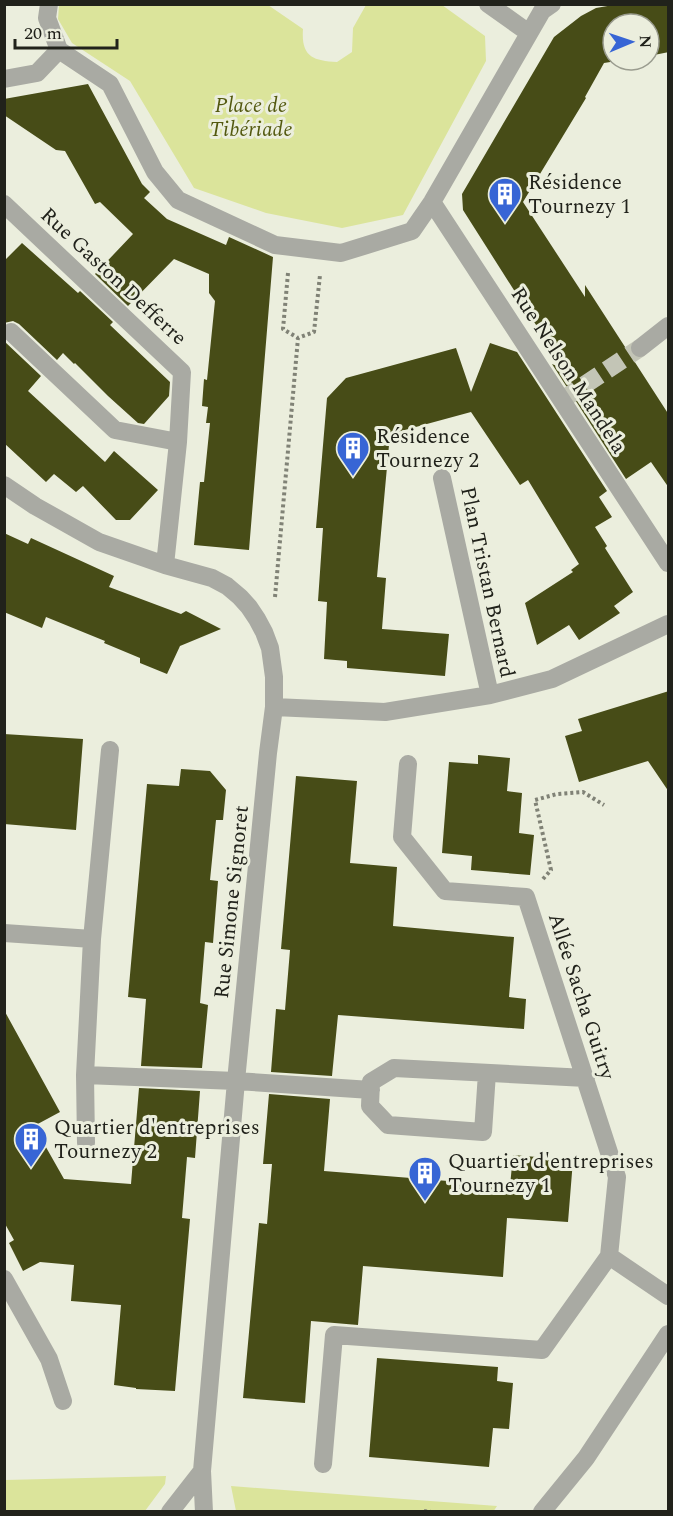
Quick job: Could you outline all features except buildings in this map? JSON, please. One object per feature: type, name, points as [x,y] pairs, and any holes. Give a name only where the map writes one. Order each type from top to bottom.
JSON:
[{"type":"street","points":[[49,4],[47,18],[59,50],[110,84],[155,172],[178,200],[275,245],[341,253],[412,231],[432,202],[542,11],[552,4]]},
{"type":"street","points":[[488,4],[529,33]]},
{"type":"street","points":[[4,79],[37,73],[59,50]]},
{"type":"street","name":"Rue Nelson Mandela","points":[[432,202],[665,550]]},
{"type":"street","name":"Rue Gaston Defferre","points":[[4,204],[182,372],[178,442],[165,565]]},
{"type":"street","points":[[640,348],[669,326]]},
{"type":"street","points":[[11,332],[115,430],[178,442]]},
{"type":"street","name":"Plan Tristan Bernard","points":[[442,478],[490,695]]},
{"type":"street","name":"Rue Simone Signoret","points":[[4,485],[34,506],[99,542],[165,565],[212,578],[227,586],[249,607],[264,632],[270,648],[274,677],[274,707],[236,1081],[202,1471],[204,1512]]},
{"type":"street","points":[[274,707],[384,712],[490,695],[552,680],[669,624]]},
{"type":"street","points":[[86,1143],[85,1075],[92,939],[110,750]]},
{"type":"street","name":"Allée Sacha Guitry","points":[[408,764],[402,837],[446,891],[526,897],[617,1177],[609,1256]]},
{"type":"street","points":[[4,933],[92,939]]},
{"type":"street","points":[[487,1073],[483,1132],[388,1125],[370,1106],[372,1082],[394,1068],[586,1078]]},
{"type":"street","points":[[85,1075],[236,1081],[371,1090]]},
{"type":"street","points":[[323,1464],[333,1335],[542,1350],[609,1256],[669,1296]]},
{"type":"street","points":[[4,1279],[49,1359],[63,1401]]},
{"type":"street","points":[[542,1512],[586,1458],[669,1334]]},
{"type":"street","points":[[170,1512],[202,1471]]},
{"type":"path","points":[[290,247],[283,330],[298,338],[314,333],[323,251]]},
{"type":"path","points":[[274,602],[298,338]]},
{"type":"path","points":[[526,897],[551,870],[535,800],[557,794],[583,792],[604,805]]},
{"type":"path","points":[[424,1511],[431,1512]]},
{"type":"green space","name":"Place de Tibériade","points":[[59,5],[268,5],[303,29],[304,45],[310,55],[321,60],[337,62],[352,52],[353,28],[366,5],[442,5],[485,36],[486,61],[403,215],[342,228],[266,213],[194,188],[130,81],[72,43],[58,19]]},
{"type":"green space","points":[[166,1476],[165,1484],[145,1511],[5,1511],[5,1480]]},
{"type":"green space","points":[[231,1486],[497,1506],[493,1512],[236,1511]]},
{"type":"tunnel","points":[[562,400],[640,348]]},
{"type":"place","name":"Résidence Tournezy 1","points":[[505,223]]},
{"type":"place","name":"Résidence Tournezy 2","points":[[353,477]]},
{"type":"place","name":"Quartier d'entreprises Tournezy 2","points":[[31,1168]]},
{"type":"place","name":"Quartier d'entreprises Tournezy 1","points":[[425,1202]]}]
